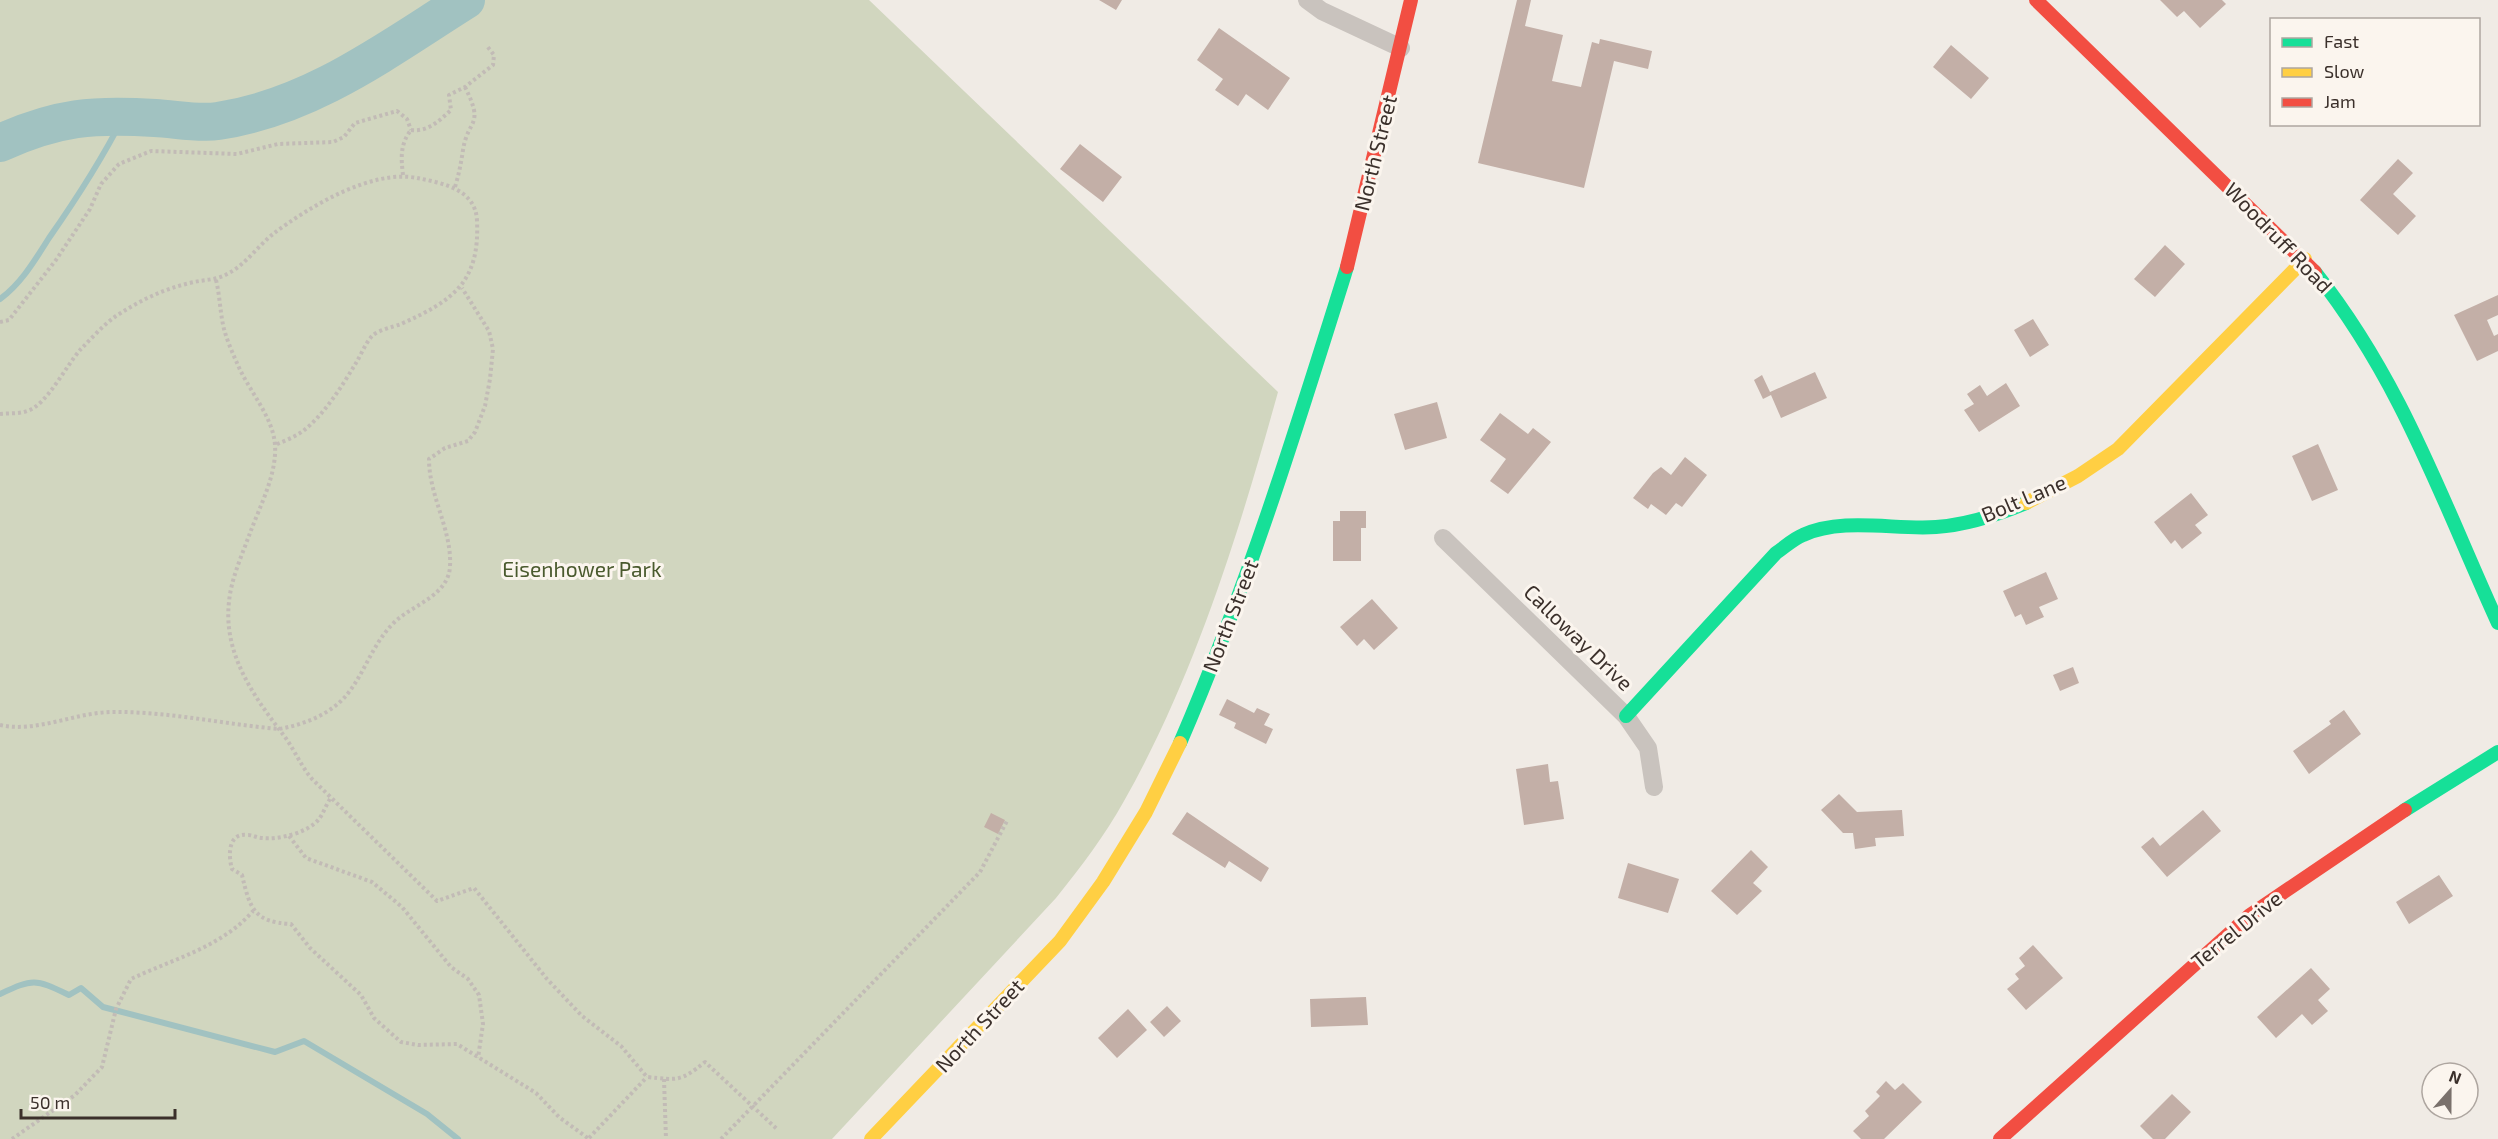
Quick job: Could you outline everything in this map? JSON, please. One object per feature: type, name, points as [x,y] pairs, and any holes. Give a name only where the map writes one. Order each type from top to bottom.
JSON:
[{"type":"street","points":[[1307,0],[1322,11],[1401,48]]},
{"type":"street","name":"North Street","points":[[871,1139],[1065,934],[1103,882],[1146,812],[1177,750],[1218,655],[1257,549],[1306,399],[1353,244],[1411,0]]},
{"type":"street","name":"Woodruff Road","points":[[2036,0],[2305,259],[2344,310],[2384,371],[2413,427],[2498,623]]},
{"type":"street","name":"Bolt Lane","points":[[1626,716],[1776,553],[1804,534],[1846,528],[1940,527],[1992,516],[2056,488],[2093,468],[2118,449],[2305,259]]},
{"type":"street","name":"Calloway Drive","points":[[1443,538],[1626,716],[1648,748],[1654,787]]},
{"type":"street","name":"Terrel Drive","points":[[2000,1139],[2250,915],[2390,819],[2498,752]]},
{"type":"path","points":[[411,130],[420,131],[437,123],[450,110],[449,95],[465,87],[493,65],[494,55],[487,46]]},
{"type":"path","points":[[455,187],[463,163],[463,148],[476,120],[472,100],[465,87]]},
{"type":"path","points":[[0,322],[9,320],[56,261],[90,209],[100,184],[119,164],[151,151],[237,154],[278,144],[333,142],[344,137],[355,123],[387,111],[397,111],[407,119],[411,130]]},
{"type":"path","points":[[403,175],[401,154],[404,139],[411,130]]},
{"type":"path","points":[[0,414],[28,411],[41,402],[80,351],[114,317],[145,298],[192,282],[216,280],[231,272],[272,235],[314,206],[374,181],[403,175],[455,187],[467,198],[477,215],[478,235],[472,264],[462,288],[436,308],[373,334],[354,366],[318,416],[302,432],[275,445]]},
{"type":"path","points":[[216,280],[222,305],[224,328],[238,365],[268,422],[275,445],[267,486],[229,601],[228,631],[236,657],[249,685],[292,746],[301,766],[330,799],[437,901],[474,888],[547,979],[582,1016],[621,1046],[647,1077],[686,1078],[705,1062],[778,1130]]},
{"type":"path","points":[[0,725],[41,724],[105,712],[152,712],[279,729],[298,726],[340,701],[352,687],[381,638],[398,619],[431,597],[446,582],[451,567],[448,546],[433,496],[429,459],[445,448],[468,441],[475,432],[485,406],[493,349],[489,332],[462,288]]},
{"type":"path","points":[[330,799],[319,819],[289,836],[264,839],[247,834],[237,836],[231,843],[228,855],[232,868],[242,874],[252,911],[268,923],[291,924],[310,948],[361,995],[374,1018],[401,1042],[418,1045],[457,1044],[536,1093],[559,1117],[589,1138],[647,1077]]},
{"type":"path","points":[[722,1139],[980,872],[1008,819]]},
{"type":"path","points":[[289,836],[306,858],[372,882],[413,919],[451,967],[468,979],[479,995],[483,1024],[478,1058]]},
{"type":"path","points":[[12,1139],[75,1095],[102,1067],[116,1009],[131,979],[199,951],[235,928],[252,911]]},
{"type":"path","points":[[664,1079],[666,1139]]},
{"type":"green space","name":"Eisenhower Park","points":[[0,0],[869,0],[1278,392],[1231,549],[1194,653],[1173,704],[1117,814],[1056,898],[832,1139],[0,1139]]},
{"type":"building","points":[[1099,0],[1122,0],[1116,10]]},
{"type":"building","points":[[1517,0],[1531,0],[1525,26],[1563,35],[1552,81],[1581,87],[1592,42],[1599,44],[1600,39],[1652,51],[1648,69],[1614,61],[1584,188],[1478,163]]},
{"type":"building","points":[[2160,0],[2222,0],[2226,4],[2200,28],[2184,11],[2177,17]]},
{"type":"building","points":[[1219,28],[1290,78],[1268,110],[1246,94],[1238,106],[1215,90],[1223,79],[1197,60]]},
{"type":"building","points":[[1951,45],[1989,78],[1971,99],[1933,67]]},
{"type":"building","points":[[1080,144],[1122,177],[1103,202],[1060,169]]},
{"type":"building","points":[[2398,159],[2413,173],[2393,194],[2416,216],[2398,235],[2360,200]]},
{"type":"building","points":[[2165,245],[2185,264],[2155,297],[2134,279]]},
{"type":"building","points":[[2498,295],[2498,315],[2487,320],[2494,336],[2498,334],[2498,351],[2477,361],[2454,315]]},
{"type":"building","points":[[2033,319],[2049,345],[2030,357],[2014,330]]},
{"type":"building","points":[[1815,372],[1827,398],[1781,418],[1771,395],[1763,399],[1754,380],[1762,375],[1770,392]]},
{"type":"building","points":[[2006,383],[2020,406],[1979,432],[1964,410],[1974,404],[1967,394],[1980,385],[1987,396]]},
{"type":"building","points":[[1437,402],[1447,438],[1405,450],[1394,414]]},
{"type":"building","points":[[1500,413],[1528,434],[1533,428],[1551,442],[1508,494],[1490,481],[1506,459],[1480,440]]},
{"type":"building","points":[[2318,444],[2338,490],[2312,501],[2292,456]]},
{"type":"building","points":[[1685,457],[1707,475],[1682,507],[1676,503],[1666,515],[1651,504],[1648,509],[1633,498],[1653,473],[1661,467],[1671,475]]},
{"type":"building","points":[[2191,493],[2208,515],[2195,525],[2202,533],[2182,549],[2175,540],[2171,544],[2154,522]]},
{"type":"building","points":[[1340,511],[1366,511],[1366,528],[1361,528],[1361,561],[1333,561],[1333,521],[1340,521]]},
{"type":"building","points":[[2046,572],[2058,599],[2039,607],[2044,617],[2026,625],[2021,614],[2015,617],[2003,591]]},
{"type":"building","points":[[1372,599],[1398,628],[1374,650],[1364,639],[1357,646],[1340,627]]},
{"type":"building","points":[[2073,667],[2079,683],[2060,691],[2053,675]]},
{"type":"building","points":[[1227,699],[1254,713],[1257,708],[1270,714],[1264,725],[1273,729],[1266,744],[1234,728],[1236,723],[1219,715]]},
{"type":"building","points":[[2344,710],[2361,734],[2309,774],[2293,751],[2331,724],[2329,721]]},
{"type":"building","points":[[1548,764],[1550,782],[1558,781],[1564,819],[1524,825],[1516,769]]},
{"type":"building","points":[[1839,794],[1857,812],[1902,810],[1904,836],[1875,838],[1876,846],[1855,849],[1853,833],[1843,833],[1821,810]]},
{"type":"building","points":[[2203,810],[2221,831],[2167,877],[2141,847],[2153,837],[2160,846]]},
{"type":"building","points":[[1187,812],[1269,868],[1261,882],[1229,861],[1225,868],[1172,834]]},
{"type":"building","points":[[991,813],[1005,820],[998,834],[984,827]]},
{"type":"building","points":[[1751,850],[1768,867],[1753,883],[1762,891],[1737,915],[1711,891]]},
{"type":"building","points":[[1628,863],[1679,879],[1668,913],[1618,898]]},
{"type":"building","points":[[2439,875],[2453,896],[2409,924],[2396,902]]},
{"type":"building","points":[[2033,945],[2063,978],[2026,1010],[2007,989],[2019,979],[2015,974],[2025,966],[2019,958]]},
{"type":"building","points":[[2311,968],[2330,989],[2318,1000],[2328,1011],[2312,1025],[2302,1014],[2276,1038],[2257,1017]]},
{"type":"building","points":[[1366,997],[1368,1025],[1311,1027],[1310,999]]},
{"type":"building","points":[[1167,1006],[1181,1021],[1164,1037],[1150,1022]]},
{"type":"building","points":[[1128,1009],[1147,1030],[1117,1058],[1098,1038]]},
{"type":"building","points":[[1886,1081],[1895,1090],[1903,1083],[1922,1102],[1884,1139],[1861,1139],[1853,1131],[1869,1116],[1865,1111],[1880,1096],[1876,1092]]},
{"type":"building","points":[[2172,1094],[2191,1112],[2165,1139],[2153,1139],[2140,1126]]},
{"type":"waterway","points":[[0,143],[21,134],[76,119],[133,117],[211,122],[252,114],[285,103],[348,74],[466,0]]},
{"type":"waterway","points":[[0,299],[15,286],[33,263],[89,178],[124,116]]},
{"type":"waterway","points":[[0,994],[20,985],[34,982],[69,995],[81,988],[103,1007],[275,1052],[304,1041],[427,1114],[458,1139]]},
{"type":"traffic: fast","points":[[1180,743],[1249,566],[1290,447],[1347,267]]},
{"type":"traffic: fast","points":[[2315,272],[2346,314],[2396,398],[2438,486],[2498,623]]},
{"type":"traffic: fast","points":[[1626,716],[1776,553],[1799,537],[1818,530],[1852,525],[1948,526],[1982,519],[2026,503]]},
{"type":"traffic: fast","points":[[2405,810],[2498,752]]},
{"type":"traffic: slow","points":[[2026,503],[2078,476],[2118,449],[2305,259]]},
{"type":"traffic: slow","points":[[871,1139],[1060,941],[1103,882],[1146,812],[1180,743]]},
{"type":"traffic: jam","points":[[1347,267],[1411,0]]},
{"type":"traffic: jam","points":[[2036,0],[2315,272]]},
{"type":"traffic: jam","points":[[2000,1139],[2250,915],[2405,810]]}]
